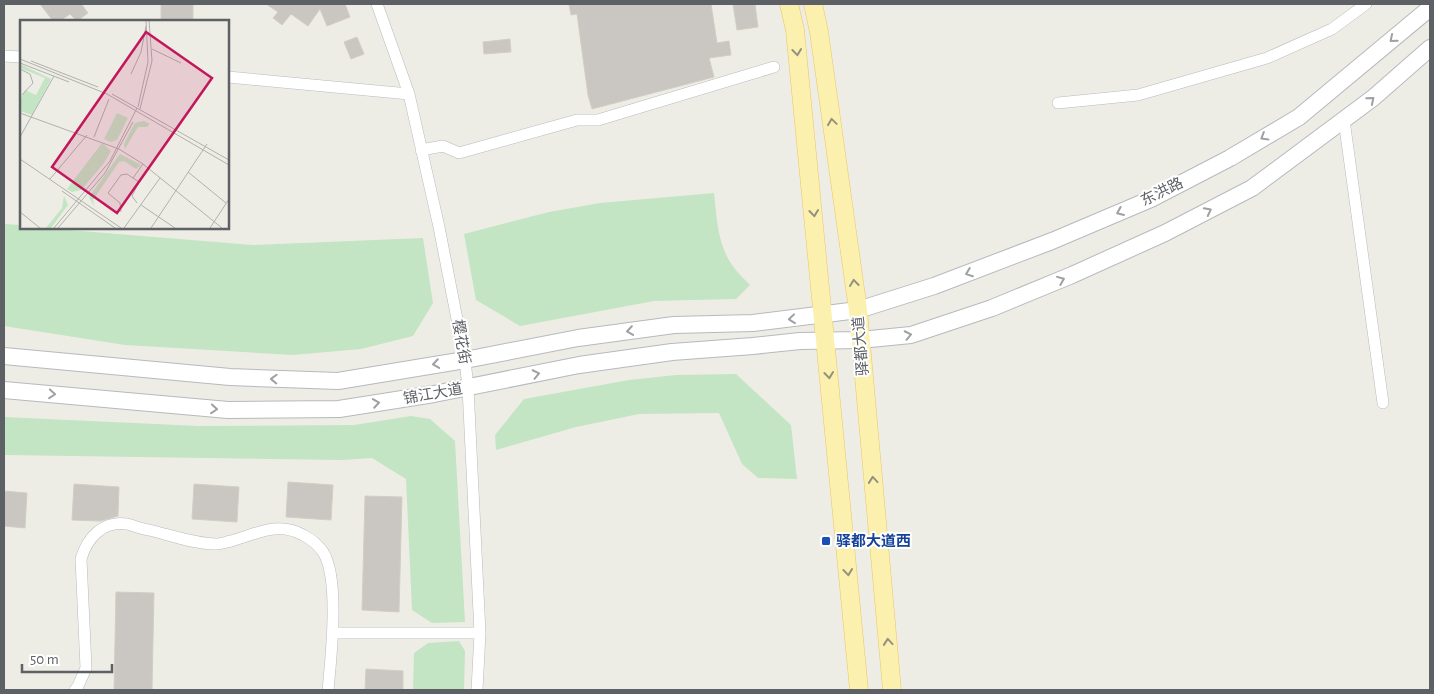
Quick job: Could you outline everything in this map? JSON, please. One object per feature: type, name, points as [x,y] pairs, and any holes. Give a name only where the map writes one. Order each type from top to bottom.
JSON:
[{"type":"main road","points":[[789,4],[795,30],[859,690]]},
{"type":"main road","name":"驿都大道","points":[[813,4],[819,32],[858,310],[892,690]]},
{"type":"main road","name":"东洪路","points":[[858,310],[934,286],[1052,241],[1151,199],[1212,167],[1299,117],[1430,8]]},
{"type":"main road","points":[[860,340],[890,338],[920,332],[992,308],[1165,233],[1252,188],[1373,98],[1430,48]]},
{"type":"main road","name":"锦江大道","points":[[4,356],[230,377],[338,380],[465,360],[578,338],[674,325],[753,323],[858,310]]},
{"type":"main road","name":"锦江大道","points":[[4,390],[238,410],[339,409],[468,388],[579,365],[672,352],[825,340],[860,340]]},
{"type":"street","name":"樱花街","points":[[377,4],[409,94],[439,227],[465,360],[480,633],[477,690]]},
{"type":"street","points":[[1058,103],[1138,95],[1267,58],[1332,30],[1366,4]]},
{"type":"street","points":[[4,56],[20,57]]},
{"type":"street","points":[[422,150],[443,146],[459,153],[577,120],[598,120],[774,67]]},
{"type":"street","points":[[229,77],[409,94]]},
{"type":"street","points":[[1344,120],[1383,403]]},
{"type":"street","points":[[74,690],[78,686],[86,668],[81,559],[84,546],[102,528],[114,524],[127,524],[185,539],[217,544],[259,531],[278,528],[295,531],[311,539],[323,552],[330,568],[332,633],[328,690]]},
{"type":"street","points":[[332,633],[480,633]]},
{"type":"green space","points":[[714,193],[723,248],[732,265],[750,285],[736,299],[654,301],[520,326],[476,300],[464,234],[549,212],[600,203]]},
{"type":"green space","points":[[4,224],[20,225],[20,229],[56,229],[253,245],[423,238],[433,303],[413,336],[361,349],[293,355],[125,345],[4,326]]},
{"type":"green space","points":[[736,374],[791,425],[797,479],[758,478],[742,464],[719,413],[639,414],[576,427],[496,450],[495,435],[524,399],[629,380],[676,375]]},
{"type":"green space","points":[[411,416],[430,419],[455,441],[465,622],[432,623],[412,610],[406,479],[372,458],[342,460],[4,455],[4,417],[199,426],[354,425]]},
{"type":"green space","points":[[459,641],[465,651],[464,690],[413,690],[414,653],[428,643]]},
{"type":"building","points":[[40,4],[84,4],[82,5],[88,13],[78,20],[70,14],[61,20],[52,20]]},
{"type":"building","points":[[161,4],[193,4],[193,20],[161,20]]},
{"type":"building","points":[[266,4],[345,4],[350,17],[327,26],[320,9],[308,26],[291,14],[282,25],[273,18],[278,12]]},
{"type":"building","points":[[569,4],[711,4],[717,43],[729,41],[731,55],[709,58],[714,77],[592,109],[588,95],[577,14],[571,15]]},
{"type":"building","points":[[733,4],[755,4],[758,27],[737,30]]},
{"type":"building","points":[[357,37],[364,54],[351,59],[344,42]]},
{"type":"building","points":[[510,39],[511,52],[484,54],[483,42]]},
{"type":"building","points":[[288,482],[333,485],[331,520],[286,517]]},
{"type":"building","points":[[74,484],[119,487],[118,516],[100,521],[72,520]]},
{"type":"building","points":[[194,484],[239,487],[237,522],[192,519]]},
{"type":"building","points":[[4,491],[27,493],[25,528],[4,526]]},
{"type":"building","points":[[365,496],[402,497],[399,612],[362,610]]},
{"type":"building","points":[[116,592],[154,593],[152,690],[114,690]]},
{"type":"building","points":[[366,669],[403,671],[403,690],[365,690]]},
{"type":"place","name":"驿都大道西","points":[[826,541]]}]
